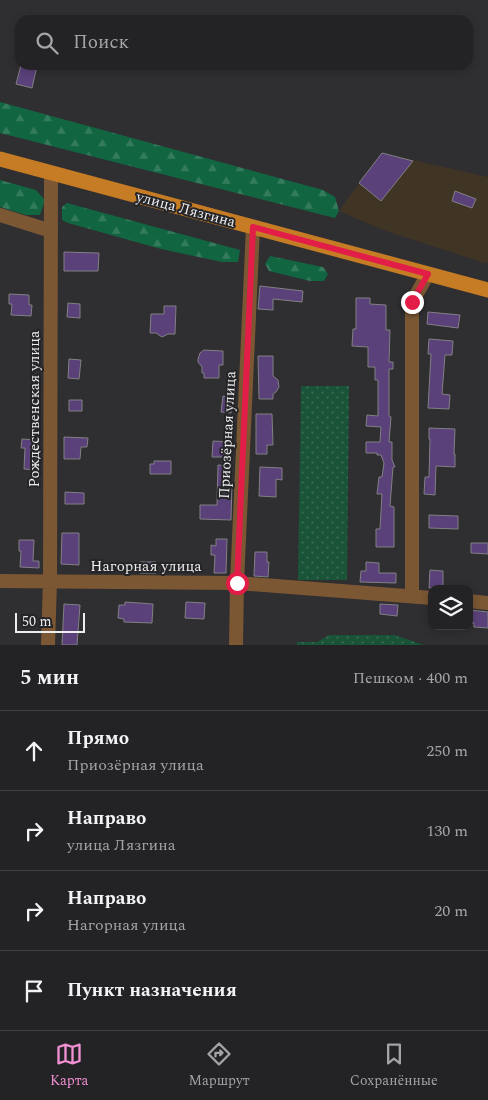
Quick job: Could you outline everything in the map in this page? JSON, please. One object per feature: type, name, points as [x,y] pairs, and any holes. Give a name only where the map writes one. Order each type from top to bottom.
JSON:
[{"type":"main road","name":"улица Лязгина","points":[[0,159],[488,290]]},
{"type":"street","name":"Рождественская улица","points":[[48,645],[50,582],[51,173]]},
{"type":"street","points":[[0,215],[51,231]]},
{"type":"street","name":"Приозёрная улица","points":[[236,645],[237,583],[253,227]]},
{"type":"street","points":[[412,596],[412,302],[428,274]]},
{"type":"street","name":"Нагорная улица","points":[[0,581],[237,583],[428,598]]},
{"type":"street","points":[[473,602],[488,603]]},
{"type":"shaded area","points":[[382,153],[488,177],[488,263],[383,230],[339,211]]},
{"type":"green space","points":[[0,102],[323,190],[335,197],[339,211],[335,218],[0,133]]},
{"type":"green space","points":[[0,180],[36,190],[45,200],[40,215],[26,215],[0,207]]},
{"type":"green space","points":[[67,203],[240,250],[238,262],[222,262],[161,249],[68,223],[62,220],[62,207]]},
{"type":"green space","points":[[270,256],[323,267],[328,274],[324,281],[310,281],[269,271],[265,264]]},
{"type":"green space","points":[[301,386],[349,386],[347,580],[298,580]]},
{"type":"green space","points":[[329,635],[395,635],[424,645],[297,645],[297,642],[317,642]]},
{"type":"building","points":[[20,70],[36,70],[32,88],[16,84]]},
{"type":"building","points":[[382,153],[413,161],[381,201],[359,183]]},
{"type":"building","points":[[455,191],[476,199],[472,208],[452,201]]},
{"type":"building","points":[[64,252],[99,253],[98,271],[64,271]]},
{"type":"building","points":[[260,286],[303,291],[302,302],[273,299],[273,310],[258,309]]},
{"type":"building","points":[[9,294],[29,295],[29,305],[32,305],[31,316],[11,315],[12,304],[9,304]]},
{"type":"building","points":[[356,298],[370,298],[370,304],[386,305],[386,330],[390,330],[389,362],[393,362],[393,369],[389,369],[389,416],[391,417],[389,442],[392,442],[392,460],[395,467],[393,467],[390,506],[394,507],[394,547],[376,547],[376,529],[380,529],[382,494],[377,494],[379,477],[382,477],[384,463],[381,455],[366,453],[366,442],[380,442],[381,427],[366,426],[367,415],[378,416],[378,380],[375,380],[375,367],[368,367],[368,347],[352,346],[353,329],[356,329]]},
{"type":"building","points":[[68,303],[80,304],[80,318],[67,317]]},
{"type":"building","points":[[164,306],[176,306],[175,334],[168,334],[162,337],[156,333],[150,333],[151,314],[164,314]]},
{"type":"building","points":[[428,312],[460,315],[458,328],[427,324]]},
{"type":"building","points":[[429,339],[453,341],[452,355],[445,355],[442,394],[450,395],[449,409],[428,408],[431,354],[428,354]]},
{"type":"building","points":[[204,350],[223,351],[223,365],[219,365],[219,378],[204,378],[204,373],[202,373],[202,367],[198,359],[200,353]]},
{"type":"building","points":[[258,356],[273,356],[273,376],[278,380],[279,387],[273,394],[273,399],[259,399]]},
{"type":"building","points":[[69,359],[81,360],[79,379],[68,378]]},
{"type":"building","points":[[223,396],[233,398],[231,413],[221,412]]},
{"type":"building","points":[[69,400],[82,400],[82,411],[69,411]]},
{"type":"building","points":[[256,414],[272,414],[273,445],[267,445],[267,454],[256,454]]},
{"type":"building","points":[[429,428],[455,429],[455,467],[436,466],[435,495],[424,494],[425,477],[429,477]]},
{"type":"building","points":[[64,437],[88,438],[87,447],[81,447],[80,459],[64,459]]},
{"type":"building","points":[[22,439],[38,440],[37,470],[24,469],[25,448],[21,448]]},
{"type":"building","points":[[213,441],[232,442],[231,454],[224,454],[224,457],[212,457]]},
{"type":"building","points":[[154,461],[171,461],[171,474],[150,474],[150,464],[154,464]]},
{"type":"building","points":[[218,465],[230,466],[229,483],[232,483],[231,520],[200,519],[200,505],[217,505]]},
{"type":"building","points":[[260,467],[282,468],[282,480],[276,479],[276,497],[259,496]]},
{"type":"building","points":[[65,492],[84,493],[84,504],[65,504]]},
{"type":"building","points":[[429,515],[458,516],[458,529],[429,528]]},
{"type":"building","points":[[62,533],[79,533],[79,565],[61,564]]},
{"type":"building","points":[[216,539],[227,539],[226,573],[214,573],[215,555],[211,555],[211,545],[216,546]]},
{"type":"building","points":[[19,540],[34,540],[33,561],[39,561],[39,568],[20,567],[21,551],[19,551]]},
{"type":"building","points":[[471,543],[488,543],[488,554],[471,553]]},
{"type":"building","points":[[255,552],[267,552],[267,562],[269,562],[268,577],[254,576]]},
{"type":"building","points":[[140,562],[156,562],[156,573],[140,573]]},
{"type":"building","points":[[366,562],[379,563],[379,573],[396,573],[396,583],[360,582],[361,571],[366,571]]},
{"type":"building","points":[[430,570],[443,571],[443,585],[429,585]]},
{"type":"building","points":[[125,602],[153,604],[152,623],[124,622],[124,619],[118,618],[119,605],[125,605]]},
{"type":"building","points":[[186,602],[205,603],[204,619],[185,618]]},
{"type":"building","points":[[64,604],[80,605],[77,645],[62,645]]},
{"type":"building","points":[[380,604],[398,605],[397,616],[380,614]]},
{"type":"building","points":[[473,610],[488,612],[488,628],[474,627]]},
{"type":"route","points":[[237,583],[253,227],[428,274],[412,302]]}]
